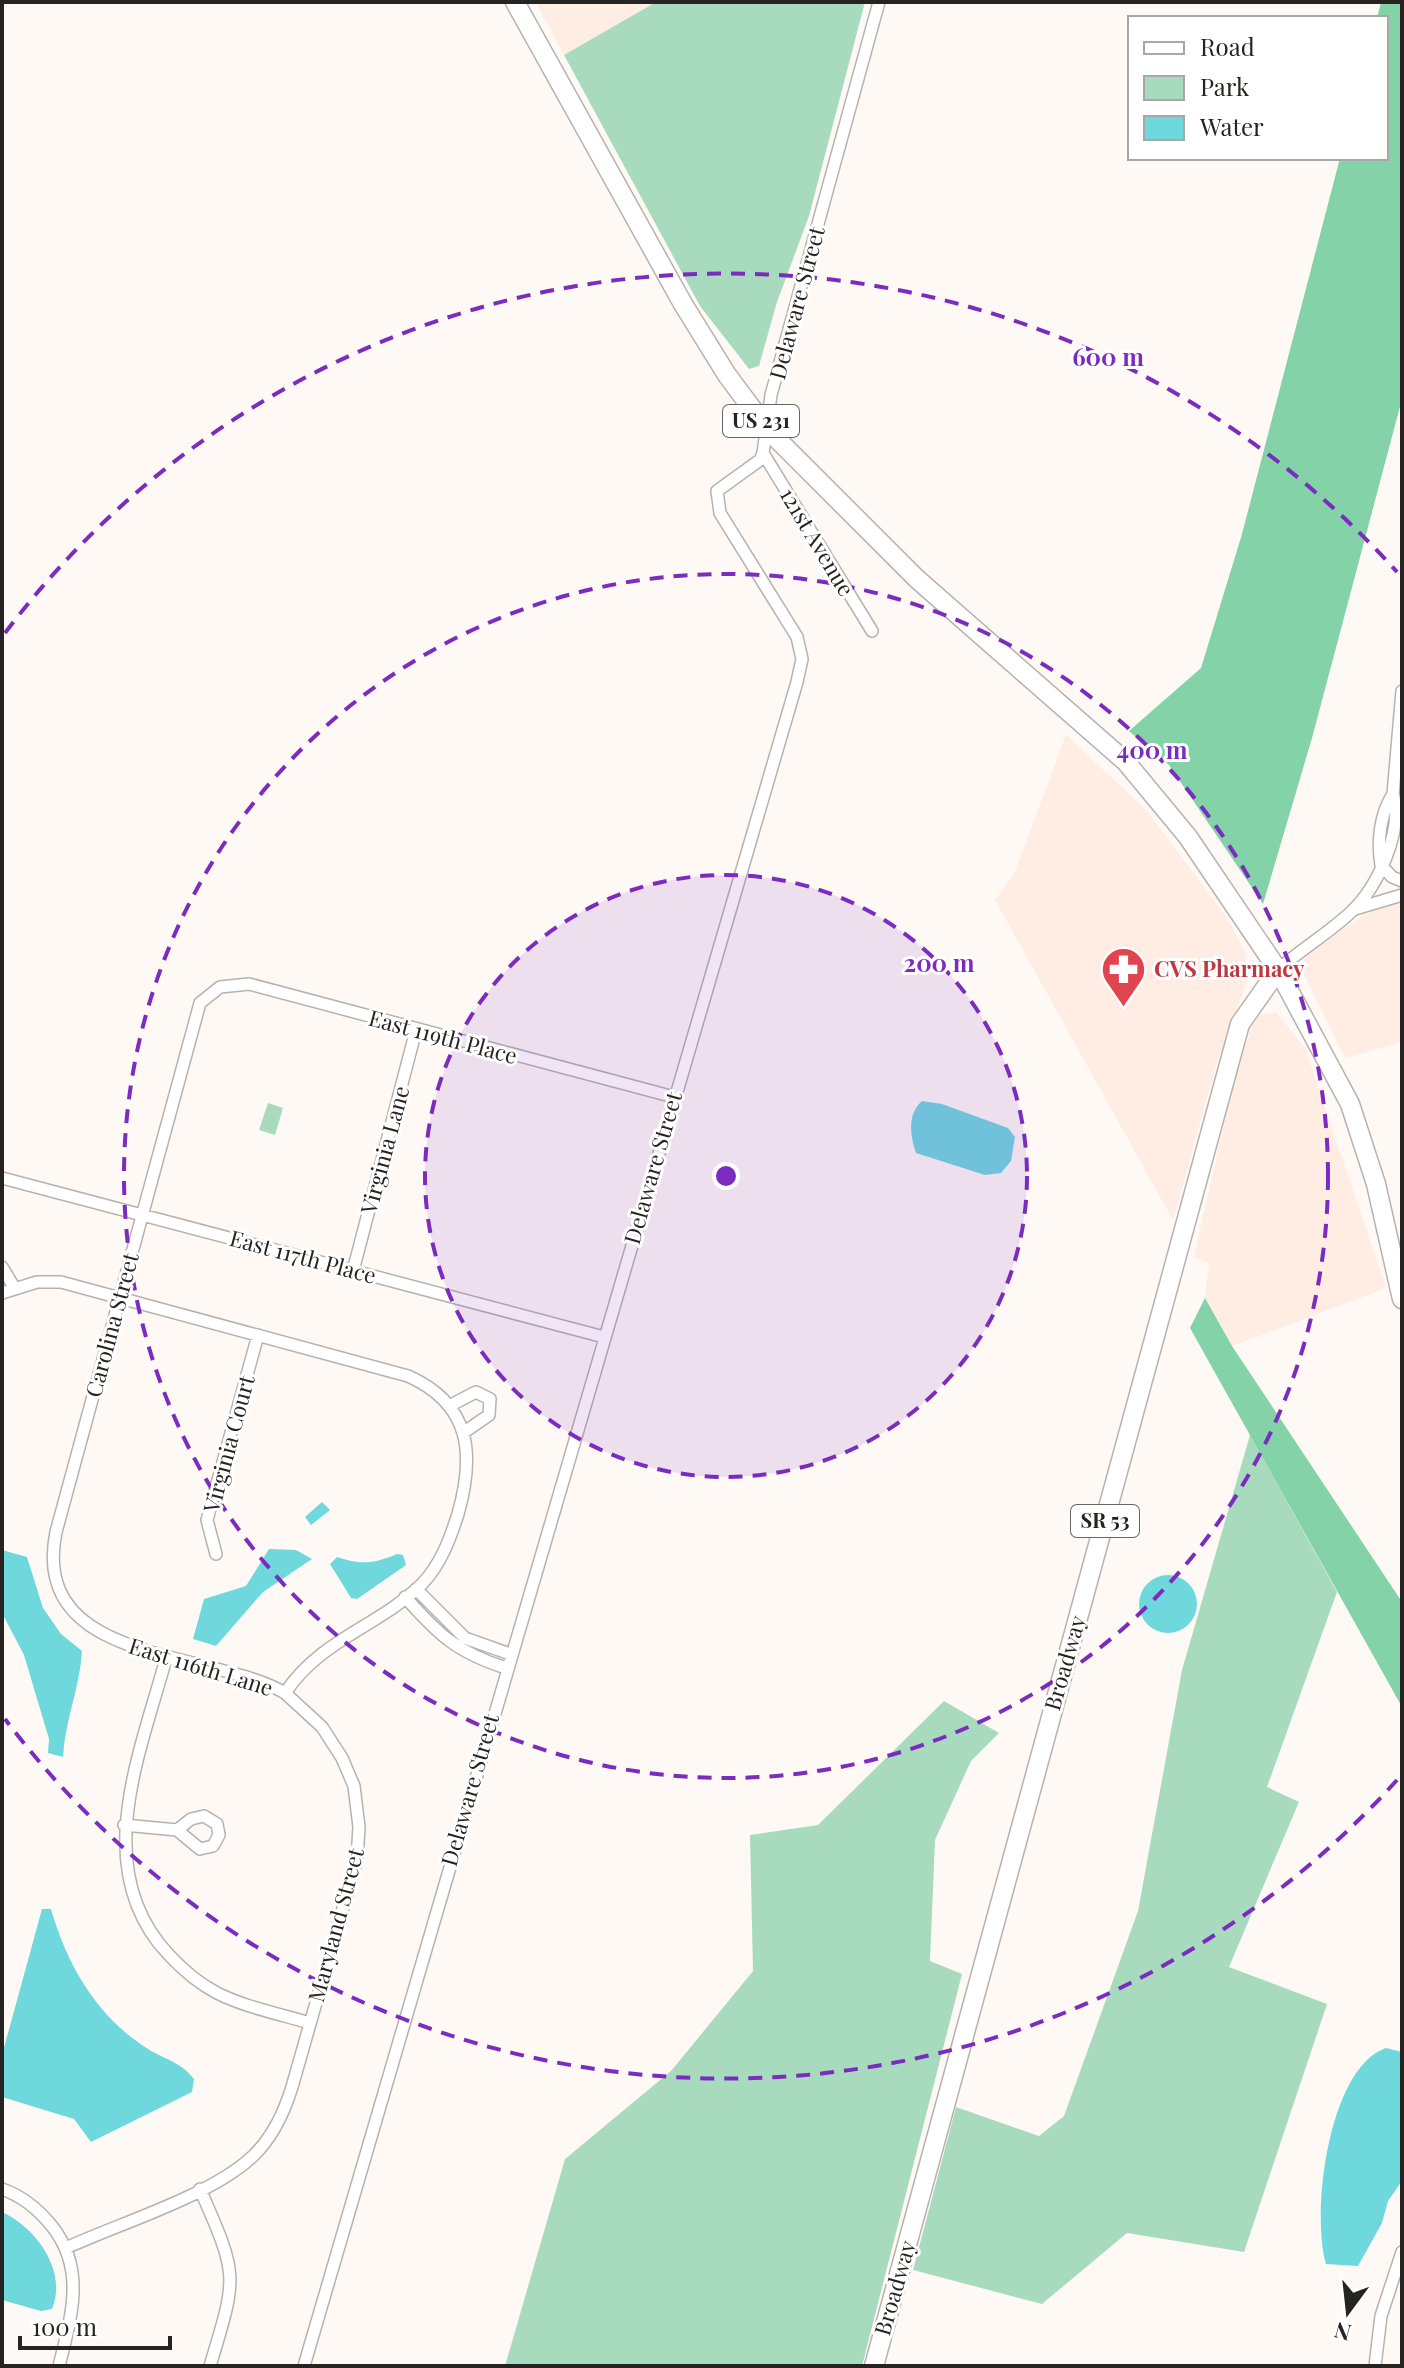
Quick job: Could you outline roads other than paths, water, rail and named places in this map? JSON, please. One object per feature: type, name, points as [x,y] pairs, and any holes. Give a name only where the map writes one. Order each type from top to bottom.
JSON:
[{"type":"main road","name":"US 231","points":[[515,2],[683,304],[727,375],[768,430],[917,579],[1126,762],[1188,837],[1278,970],[1350,1104],[1376,1184],[1402,1299]]},
{"type":"main road","name":"Broadway","points":[[874,2366],[1236,1039],[1251,1005],[1278,970]]},
{"type":"street","name":"Delaware Street","points":[[304,2366],[802,659],[797,637],[720,513],[717,491],[760,460],[763,453],[771,395],[879,2]]},
{"type":"street","name":"121st Avenue","points":[[763,453],[872,631]]},
{"type":"street","points":[[1278,970],[1355,909],[1381,865],[1378,849],[1385,807],[1393,794],[1402,691]]},
{"type":"street","points":[[1381,865],[1402,881]]},
{"type":"street","points":[[1355,909],[1402,895]]},
{"type":"street","name":"East 119th Place","points":[[214,991],[228,985],[249,984],[674,1097]]},
{"type":"street","name":"Carolina Street","points":[[118,1642],[93,1630],[70,1607],[57,1580],[54,1554],[195,1012],[214,991]]},
{"type":"street","name":"Virginia Lane","points":[[353,1271],[416,1030]]},
{"type":"street","name":"East 117th Place","points":[[2,1178],[604,1337]]},
{"type":"street","points":[[2,1267],[14,1287]]},
{"type":"street","points":[[2,1293],[37,1282],[61,1282],[408,1376],[434,1391],[449,1406],[463,1433],[469,1464],[457,1517],[442,1556],[416,1589],[319,1653],[285,1693]]},
{"type":"street","name":"Virginia Court","points":[[216,1554],[207,1520],[258,1335]]},
{"type":"street","points":[[449,1406],[476,1392],[490,1399],[489,1415],[463,1433]]},
{"type":"street","points":[[416,1589],[465,1638],[510,1654]]},
{"type":"street","points":[[405,1597],[453,1646],[470,1657],[506,1668]]},
{"type":"street","name":"East 116th Lane","points":[[118,1642],[254,1679],[285,1693]]},
{"type":"street","points":[[167,1655],[124,1825],[124,1853],[133,1895],[145,1923],[184,1970],[215,1992],[310,2023]]},
{"type":"street","name":"Maryland Street","points":[[66,2248],[200,2189],[241,2166],[269,2137],[286,2107],[357,1859],[359,1813],[354,1786],[334,1743],[308,1712],[285,1693]]},
{"type":"street","points":[[124,1825],[177,1830]]},
{"type":"street","points":[[2,2189],[35,2208],[66,2248],[73,2274],[74,2304],[59,2366]]},
{"type":"street","points":[[200,2189],[226,2247],[232,2273],[230,2300],[210,2366]]},
{"type":"street","points":[[1375,2366],[1381,2316],[1402,2252]]},
{"type":"water","points":[[922,1101],[942,1104],[1008,1128],[1015,1137],[1011,1161],[1001,1173],[985,1175],[916,1153],[911,1126],[914,1112]]},
{"type":"water","points":[[322,1502],[330,1510],[311,1525],[305,1517]]},
{"type":"water","points":[[269,1549],[296,1550],[312,1559],[263,1592],[216,1646],[193,1639],[204,1599],[246,1586]]},
{"type":"water","points":[[2,1550],[27,1557],[43,1608],[61,1634],[82,1651],[63,1757],[48,1753],[49,1739],[24,1655],[2,1613]]},
{"type":"water","points":[[403,1555],[406,1565],[357,1599],[351,1598],[330,1564],[337,1557],[367,1562]]},
{"type":"water","points":[[1168,1575],[1179,1577],[1188,1584],[1195,1593],[1195,1615],[1188,1624],[1179,1631],[1168,1633],[1157,1631],[1148,1624],[1141,1615],[1139,1604],[1141,1593],[1148,1584],[1157,1577]]},
{"type":"water","points":[[42,1909],[51,1909],[75,1969],[86,1988],[114,2022],[194,2079],[192,2092],[91,2142],[74,2119],[2,2097],[2,2055]]},
{"type":"water","points":[[1386,2048],[1402,2052],[1402,2181],[1388,2201],[1382,2223],[1358,2266],[1326,2264],[1322,2241],[1323,2179],[1338,2112],[1350,2083],[1366,2061]]},
{"type":"water","points":[[2,2212],[37,2239],[52,2265],[56,2294],[52,2309],[41,2311],[2,2300]]},
{"type":"place","name":"CVS Pharmacy","points":[[1123,1008]]}]
